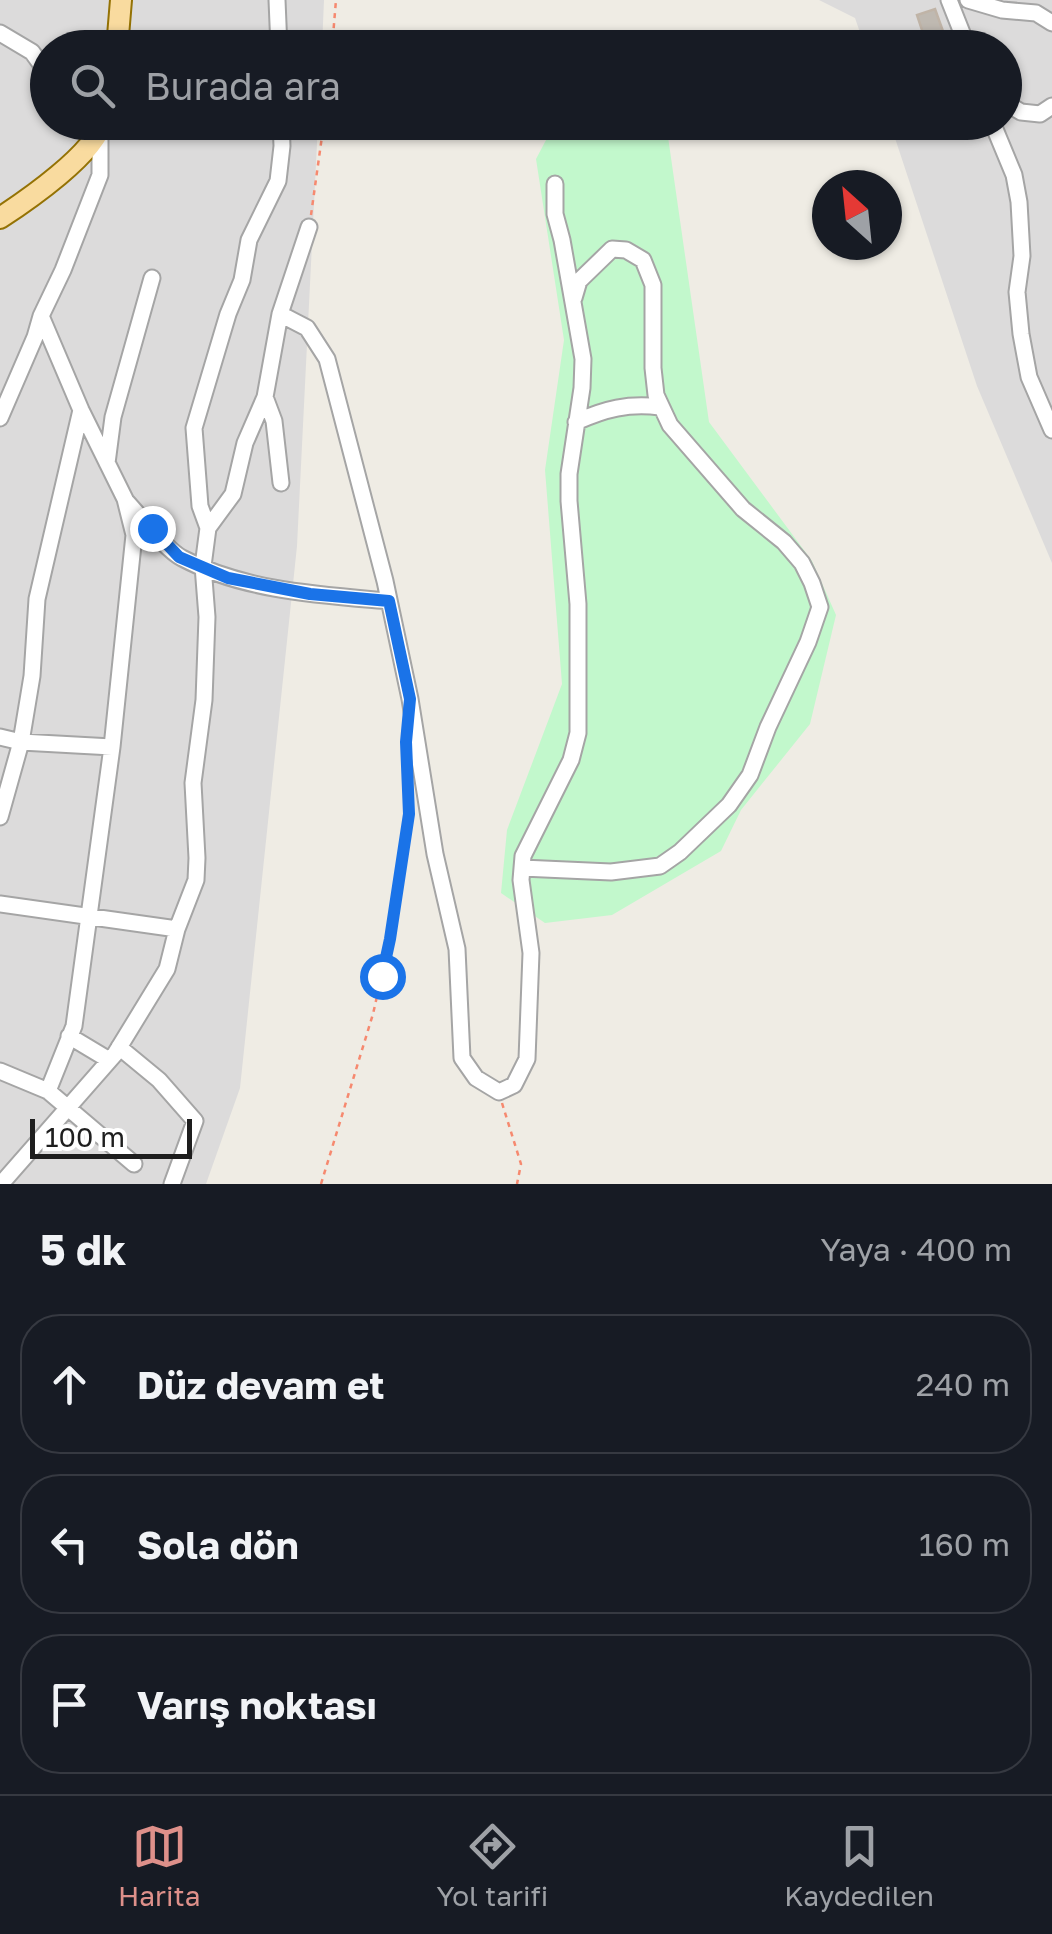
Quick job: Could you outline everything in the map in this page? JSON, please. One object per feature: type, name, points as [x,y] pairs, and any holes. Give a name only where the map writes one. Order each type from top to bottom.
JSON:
[{"type":"main road","points":[[118,30],[121,0]]},
{"type":"main road","points":[[0,218],[69,166],[88,140]]},
{"type":"street","points":[[277,0],[278,30]]},
{"type":"street","points":[[949,0],[961,30]]},
{"type":"street","points":[[968,0],[1002,10],[1036,13],[1052,23]]},
{"type":"street","points":[[1,34],[30,51]]},
{"type":"street","points":[[1022,112],[1040,114],[1052,106]]},
{"type":"street","points":[[0,418],[100,175],[99,140]]},
{"type":"street","points":[[2,1184],[114,1054],[168,969],[177,930],[196,880],[193,783],[204,700],[207,617],[203,566],[208,528],[200,506],[194,428],[242,280],[249,240],[278,181],[282,140]]},
{"type":"street","points":[[1000,140],[1014,174],[1019,202],[1021,334],[1029,377],[1052,430]]},
{"type":"street","points":[[280,314],[307,328],[327,358],[410,699],[436,854],[457,948],[462,1058],[476,1078],[499,1092],[514,1085],[527,1059],[531,952],[521,880],[523,856],[572,760],[578,733],[578,604],[569,474],[582,388],[582,358],[555,214],[555,184]]},
{"type":"street","points":[[208,528],[233,494],[245,443],[265,396],[280,314],[309,226]]},
{"type":"street","points":[[522,868],[611,872],[660,866],[680,852],[729,806],[750,775],[820,608],[802,563],[784,542],[743,509],[670,425],[660,408],[653,368],[653,285],[643,260],[626,250],[612,248],[579,281],[572,302]]},
{"type":"street","points":[[107,466],[113,417],[152,278]]},
{"type":"street","points":[[41,316],[124,500],[134,534],[112,747],[74,1026],[48,1091]]},
{"type":"street","points":[[265,396],[274,421],[280,483]]},
{"type":"street","points":[[576,422],[616,406],[660,408]]},
{"type":"street","points":[[0,818],[22,742],[32,676],[37,599],[81,410]]},
{"type":"street","points":[[124,500],[179,557],[228,578],[310,594],[389,601]]},
{"type":"street","points":[[0,737],[22,742],[112,747]]},
{"type":"street","points":[[0,904],[177,930]]},
{"type":"street","points":[[70,1036],[114,1054],[159,1080],[195,1122],[172,1184]]},
{"type":"street","points":[[0,1072],[48,1091],[134,1164]]},
{"type":"path","points":[[334,30],[336,0]]},
{"type":"path","points":[[309,226],[321,140]]},
{"type":"path","points":[[321,1184],[373,1014],[390,939],[409,814],[407,760]]},
{"type":"path","points":[[499,1092],[521,1164],[517,1184]]},
{"type":"shaded area","points":[[0,0],[324,0],[323,30],[30,30],[30,140],[317,140],[297,546],[240,1088],[206,1184],[0,1184]]},
{"type":"shaded area","points":[[819,0],[1052,0],[1052,563],[977,386],[896,140],[1022,140],[1022,30],[859,30],[855,18]]},
{"type":"green space","points":[[546,140],[668,140],[709,422],[812,561],[836,615],[810,724],[741,810],[721,851],[612,915],[545,923],[501,893],[507,830],[562,684],[545,470],[564,340],[536,159]]},
{"type":"building","points":[[935,9],[943,30],[922,30],[917,15]]},
{"type":"route","points":[[152,528],[179,557],[228,578],[310,594],[389,601],[410,699],[406,742],[409,814],[382,976]]}]
